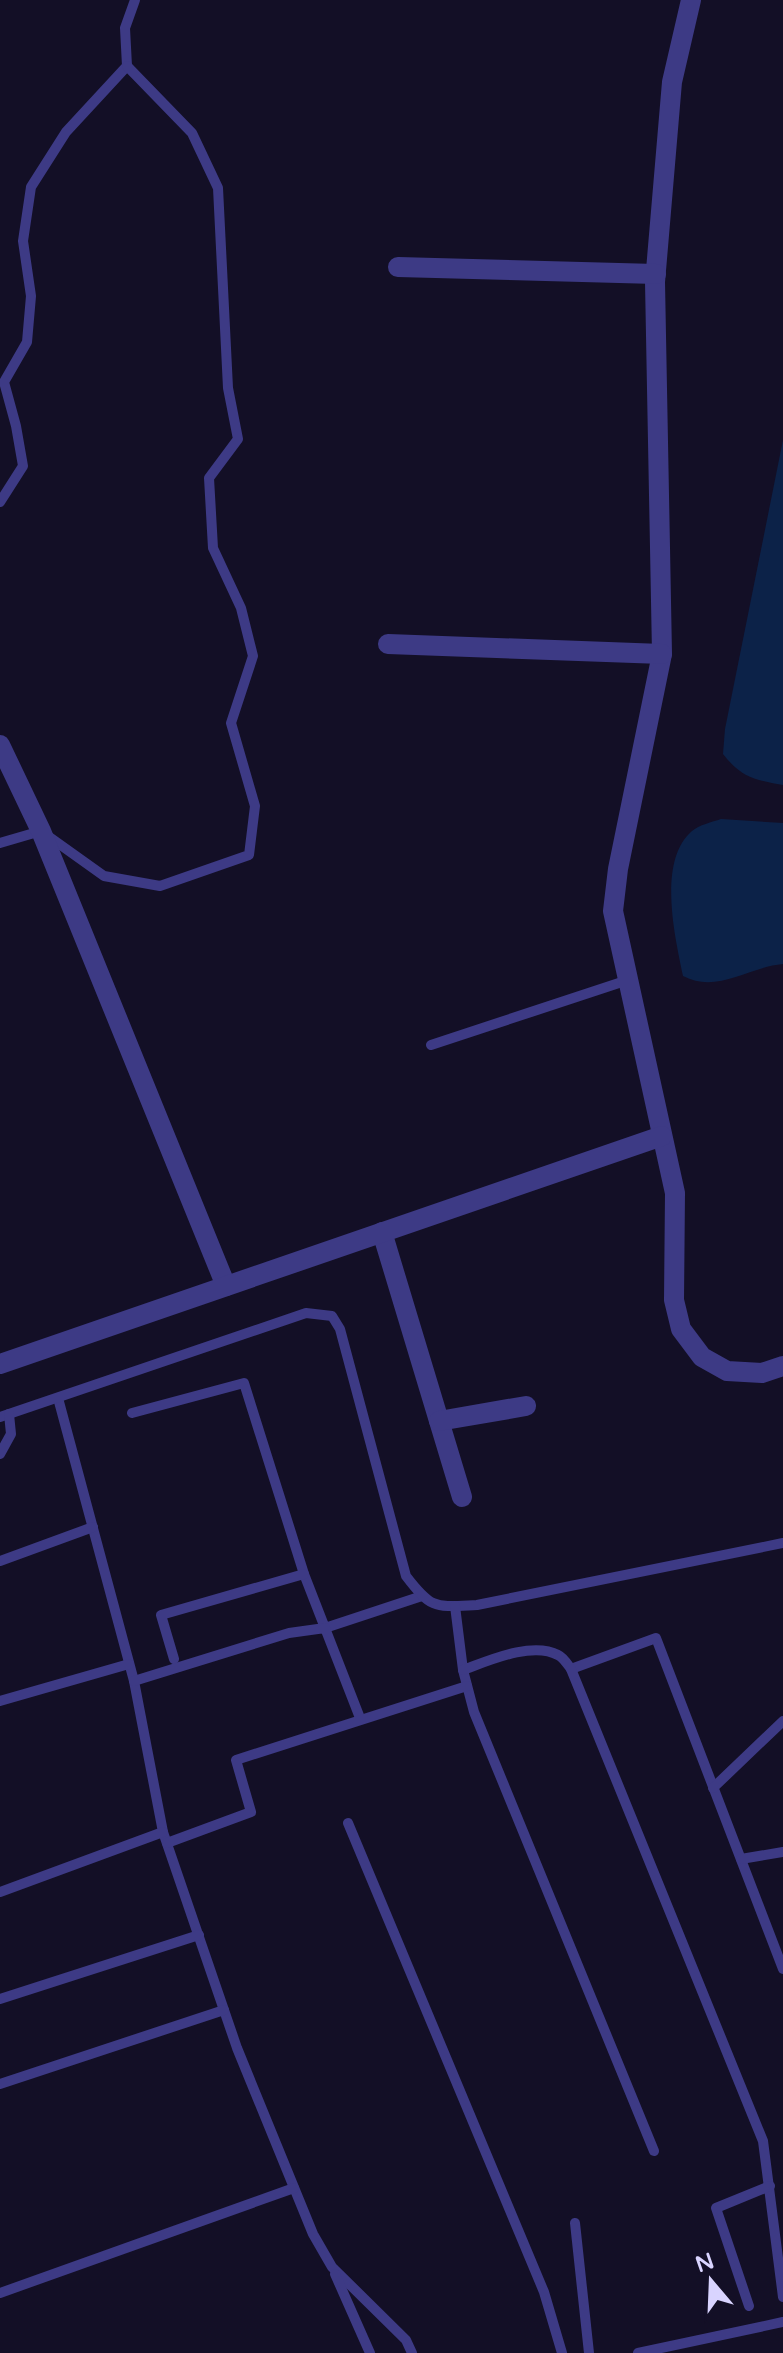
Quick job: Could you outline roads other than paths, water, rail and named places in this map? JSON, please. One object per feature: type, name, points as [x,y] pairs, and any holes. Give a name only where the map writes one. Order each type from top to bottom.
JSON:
[{"type":"street","points":[[691,0],[672,82],[656,274],[662,654],[618,869],[613,911],[675,1193],[674,1300],[681,1329],[702,1357],[727,1371],[762,1373],[783,1366]]},
{"type":"street","points":[[398,267],[656,274]]},
{"type":"street","points":[[388,644],[662,654]]},
{"type":"street","points":[[0,745],[41,831],[226,1286]]},
{"type":"street","points":[[0,1364],[662,1136]]},
{"type":"street","points":[[382,1232],[462,1497]]},
{"type":"street","points":[[439,1421],[526,1406]]},
{"type":"lane","points":[[3,845],[41,831],[104,876],[160,886],[249,855],[255,806],[231,723],[253,656],[241,608],[213,548],[209,478],[238,439],[228,388],[218,188],[192,133],[127,66],[125,28],[135,0]]},
{"type":"lane","points":[[0,502],[23,466],[4,382],[27,342],[31,296],[23,241],[31,187],[66,132],[127,66]]},
{"type":"lane","points":[[431,1045],[628,980]]},
{"type":"lane","points":[[0,1454],[11,1434],[4,1416],[306,1313],[332,1316],[340,1329],[406,1576],[426,1602],[444,1607],[477,1605],[783,1543]]},
{"type":"lane","points":[[132,1413],[244,1383],[304,1574],[360,1718]]},
{"type":"lane","points":[[58,1398],[134,1681],[165,1837],[224,2010],[294,2188],[370,2353]]},
{"type":"lane","points":[[0,1561],[93,1527]]},
{"type":"lane","points":[[174,1659],[161,1615],[304,1574]]},
{"type":"lane","points":[[134,1681],[289,1633],[325,1628],[422,1596]]},
{"type":"lane","points":[[455,1606],[463,1670],[474,1712],[654,2151]]},
{"type":"lane","points":[[571,1669],[656,1638],[783,1969]]},
{"type":"lane","points":[[463,1670],[504,1655],[537,1651],[559,1655],[571,1669],[763,2141],[770,2186],[779,2216],[783,2297]]},
{"type":"lane","points":[[0,1701],[129,1664]]},
{"type":"lane","points":[[0,1892],[251,1812],[236,1760],[467,1686]]},
{"type":"lane","points":[[713,1788],[783,1721]]},
{"type":"lane","points":[[348,1823],[544,2292],[562,2353]]},
{"type":"lane","points":[[741,1859],[783,1852]]},
{"type":"lane","points":[[0,1999],[199,1935]]},
{"type":"lane","points":[[0,2084],[224,2010]]},
{"type":"lane","points":[[749,2306],[716,2208],[770,2186]]},
{"type":"lane","points":[[0,2293],[294,2188]]},
{"type":"lane","points":[[575,2223],[589,2353]]},
{"type":"lane","points":[[332,2267],[406,2340],[412,2353]]},
{"type":"lane","points":[[638,2353],[783,2322]]},
{"type":"water","points":[[783,440],[783,785],[749,776],[723,754],[725,729]]},
{"type":"water","points":[[721,819],[783,823],[783,964],[720,981],[696,981],[683,976],[673,921],[672,880],[681,844],[695,829]]}]
